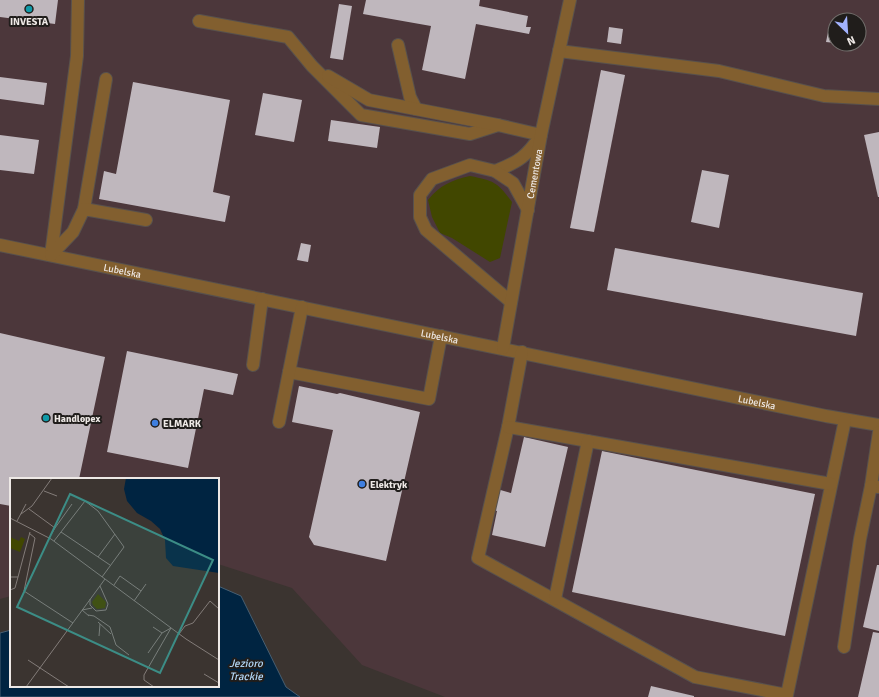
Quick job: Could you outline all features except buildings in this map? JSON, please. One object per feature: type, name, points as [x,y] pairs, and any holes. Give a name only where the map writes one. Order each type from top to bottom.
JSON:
[{"type":"street","points":[[50,255],[77,56],[78,0]]},
{"type":"street","name":"Cementowa","points":[[503,348],[541,135],[570,0]]},
{"type":"street","points":[[199,21],[288,37],[312,66],[361,115],[470,134],[498,125]]},
{"type":"street","points":[[398,45],[410,97],[416,109]]},
{"type":"street","points":[[559,51],[719,71],[824,96],[879,99]]},
{"type":"street","points":[[312,66],[369,100],[498,125],[541,135],[530,152],[512,165],[495,171]]},
{"type":"street","points":[[50,255],[73,232],[84,209],[106,79]]},
{"type":"street","points":[[511,302],[426,230],[420,217],[420,195],[432,179],[470,165],[495,171],[513,183],[528,210]]},
{"type":"street","points":[[84,209],[146,220]]},
{"type":"street","name":"Lubelska","points":[[0,245],[845,420],[879,425]]},
{"type":"street","points":[[253,365],[262,299]]},
{"type":"street","points":[[279,422],[302,307]]},
{"type":"street","points":[[289,372],[429,399],[441,336]]},
{"type":"street","points":[[522,352],[508,427],[478,558],[695,677],[787,695],[845,420]]},
{"type":"street","points":[[508,427],[832,484]]},
{"type":"street","points":[[844,647],[860,539],[875,487],[879,432]]},
{"type":"street","points":[[555,599],[588,441]]},
{"type":"shaded area","points":[[0,0],[879,0],[879,697],[445,697],[362,665],[292,588],[219,564],[219,478],[10,478],[10,596],[0,599]]},
{"type":"green space","points":[[470,176],[495,183],[503,190],[512,202],[500,258],[490,262],[452,238],[440,233],[432,217],[428,200],[437,190],[447,184]]},
{"type":"water","name":"Jezioro Trackie","points":[[219,586],[241,596],[286,687],[300,697],[0,697],[0,633],[10,630],[10,687],[219,687]]},
{"type":"place","name":"INVESTA","points":[[29,9]]},
{"type":"place","name":"Handlopex","points":[[46,418]]},
{"type":"place","name":"ELMARK","points":[[155,423]]},
{"type":"place","name":"Elektryk","points":[[362,484]]}]
